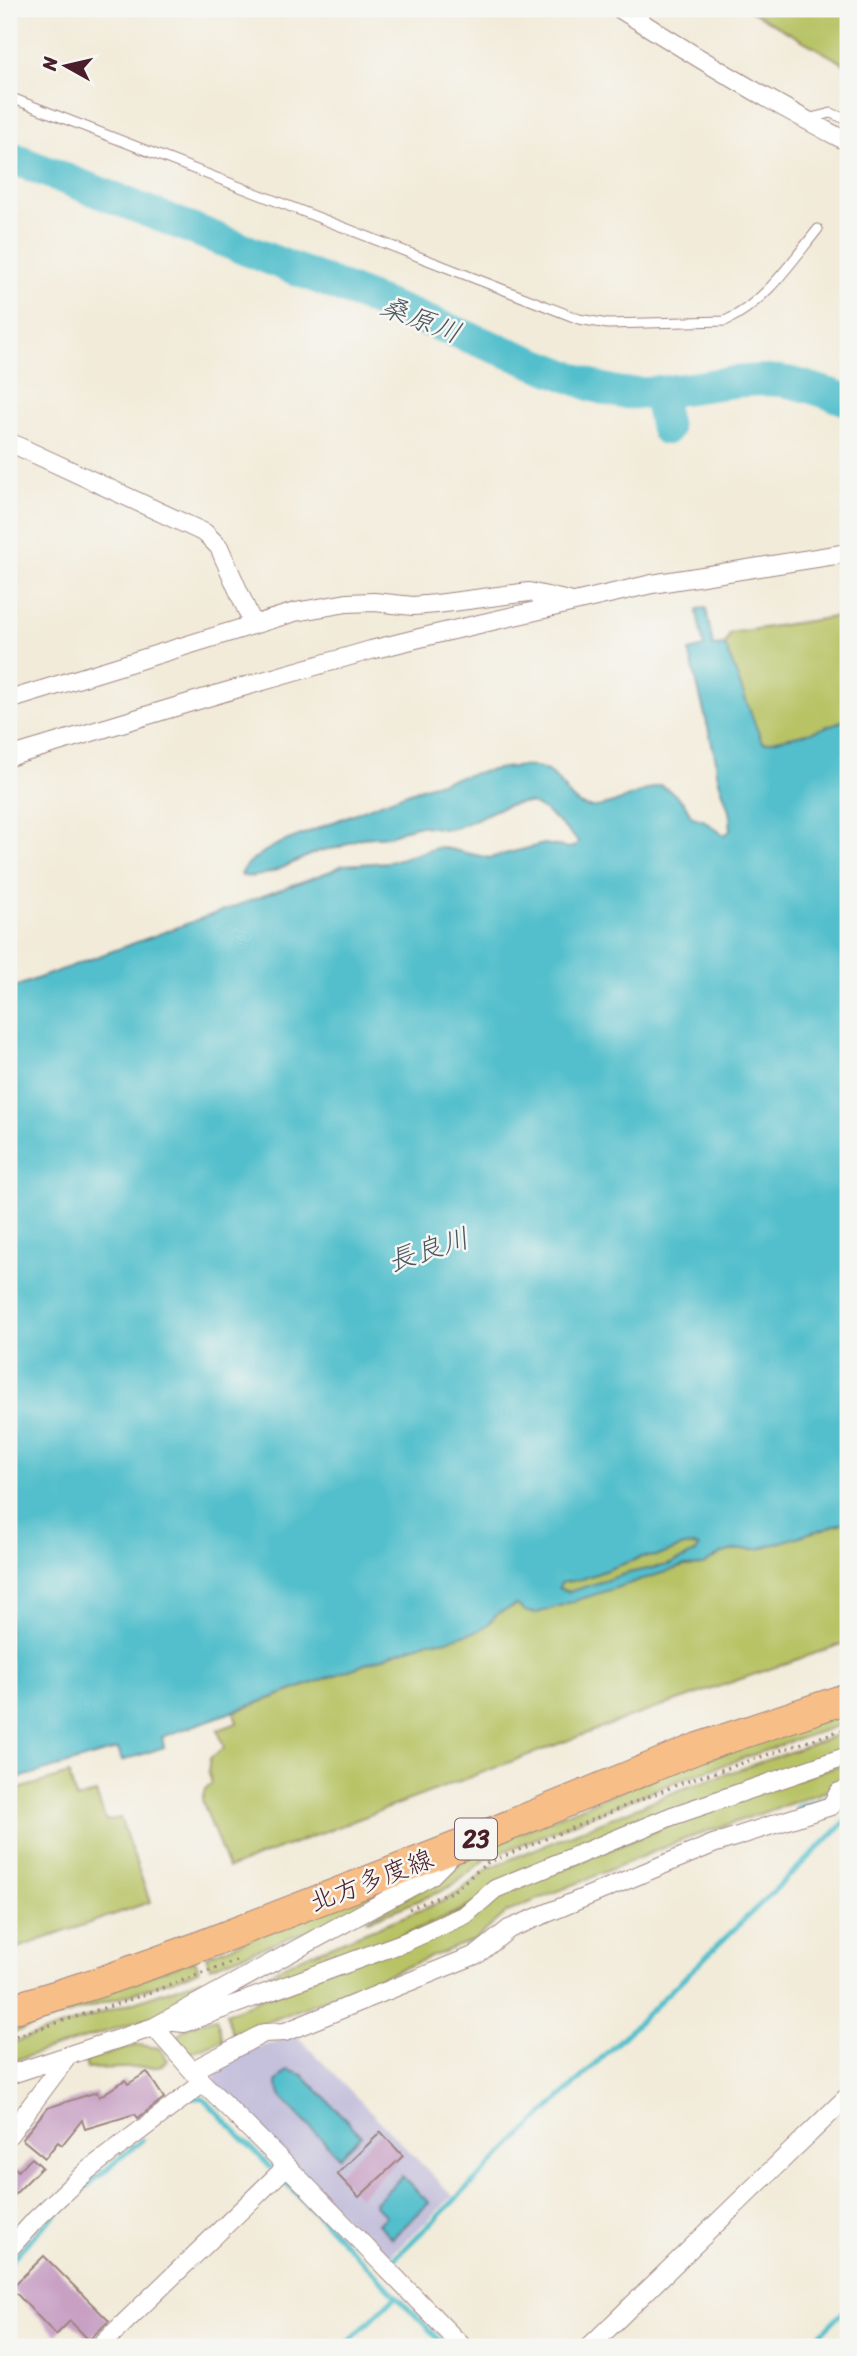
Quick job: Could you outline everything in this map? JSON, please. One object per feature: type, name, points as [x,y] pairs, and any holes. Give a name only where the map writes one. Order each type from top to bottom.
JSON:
[{"type":"main road","name":"北方多度線","points":[[9,2010],[103,1981],[198,1947],[464,1844],[698,1748],[848,1698]]},
{"type":"street","points":[[620,9],[697,58],[848,142]]},
{"type":"street","points":[[9,442],[205,533],[219,547],[253,624]]},
{"type":"street","points":[[9,757],[371,650],[652,584],[848,553]]},
{"type":"street","points":[[9,700],[295,612],[348,603],[374,602],[413,606],[529,592],[576,603]]},
{"type":"street","points":[[160,2024],[184,2023],[405,1942],[465,1914],[495,1889],[672,1816],[848,1756]]},
{"type":"street","points":[[9,2249],[36,2219],[88,2170],[198,2076],[264,2033],[285,2032],[478,1954],[509,1929],[712,1844],[831,1806],[839,1792],[848,1790]]},
{"type":"street","points":[[9,2075],[160,2024],[431,1876],[464,1844]]},
{"type":"street","points":[[160,2024],[198,2076],[463,2347]]},
{"type":"street","points":[[9,2135],[68,2056]]},
{"type":"street","points":[[589,2347],[848,2096]]},
{"type":"street","points":[[99,2347],[287,2166]]},
{"type":"lane","points":[[9,97],[566,314],[608,324],[724,321],[740,314],[782,273],[818,229]]},
{"type":"lane","points":[[805,120],[831,113],[848,120]]},
{"type":"shaded area","points":[[296,2035],[453,2196],[386,2260],[216,2085],[214,2075],[218,2066],[247,2051]]},
{"type":"green space","points":[[747,9],[848,9],[848,66]]},
{"type":"green space","points":[[848,615],[848,719],[812,732],[764,743],[725,645],[730,633]]},
{"type":"green space","points":[[848,1521],[848,1642],[625,1719],[228,1868],[202,1800],[205,1789],[212,1783],[208,1771],[210,1758],[224,1748],[218,1730],[237,1723],[234,1712],[429,1641],[443,1641],[488,1624],[498,1613],[516,1605],[527,1612],[537,1613],[684,1566],[703,1565],[720,1554],[733,1550],[759,1549]]},
{"type":"green space","points":[[693,1545],[699,1547],[696,1552],[668,1565],[628,1573],[569,1592],[559,1588],[560,1583],[582,1579],[642,1557],[658,1556]]},
{"type":"green space","points":[[848,1709],[848,1722],[677,1781],[485,1859],[455,1884],[368,1921],[367,1919],[447,1876],[476,1850],[670,1771]]},
{"type":"green space","points":[[848,1732],[848,1751],[458,1913],[222,2004],[220,1998],[300,1958],[443,1901],[489,1868],[682,1789]]},
{"type":"green space","points":[[848,1762],[848,1784],[682,1840],[507,1912],[476,1939],[233,2036],[226,2014],[501,1892],[674,1821]]},
{"type":"green space","points":[[69,1774],[76,1799],[96,1793],[106,1821],[120,1818],[150,1902],[9,1951],[9,1792]]},
{"type":"green space","points":[[428,1870],[345,1917],[210,1967],[206,1956]]},
{"type":"green space","points":[[298,1944],[217,1988],[213,1976]]},
{"type":"green space","points":[[195,1960],[199,1971],[9,2034],[9,2021]]},
{"type":"green space","points":[[202,1979],[207,1993],[169,2012],[9,2062],[9,2044]]},
{"type":"green space","points":[[216,2018],[223,2040],[184,2055],[175,2043],[181,2032],[185,2028]]},
{"type":"green space","points":[[138,2045],[159,2048],[168,2060],[159,2067],[87,2069],[85,2061]]},
{"type":"water","name":"長良川","points":[[706,608],[713,646],[725,645],[764,743],[812,732],[848,719],[848,1521],[759,1549],[733,1550],[720,1554],[703,1565],[684,1566],[537,1613],[527,1612],[516,1605],[498,1613],[478,1631],[443,1641],[429,1641],[162,1737],[164,1747],[122,1761],[118,1749],[9,1781],[9,989],[343,865],[389,862],[440,847],[489,858],[544,844],[569,848],[576,846],[578,841],[547,813],[529,803],[520,803],[500,808],[454,828],[417,826],[388,836],[361,838],[320,851],[270,873],[249,877],[241,875],[252,861],[280,843],[418,789],[482,772],[515,767],[544,769],[574,800],[589,807],[614,802],[660,785],[684,803],[692,817],[703,820],[724,835],[730,831],[731,822],[718,778],[689,651],[704,647],[698,609]],"holes":[[[684,1546],[699,1547],[696,1552],[668,1565],[629,1573],[569,1592],[559,1588],[561,1583],[582,1579],[642,1557],[658,1556]]]},
{"type":"water","points":[[288,2070],[303,2075],[361,2135],[339,2157],[281,2097],[276,2082]]},
{"type":"water","points":[[402,2176],[429,2203],[392,2238],[378,2224],[386,2216],[374,2204]]},
{"type":"building","points":[[147,2072],[164,2098],[138,2118],[135,2114],[85,2129],[82,2120],[62,2145],[58,2142],[45,2158],[22,2139],[47,2108],[97,2092],[99,2097],[125,2080],[128,2084]]},
{"type":"building","points":[[381,2132],[403,2156],[359,2197],[337,2174]]},
{"type":"building","points":[[32,2158],[42,2167],[9,2200],[9,2162],[18,2171]]},
{"type":"building","points":[[44,2256],[109,2321],[89,2340],[70,2321],[56,2335],[11,2288]]},
{"type":"waterway","name":"桑原川","points":[[9,157],[597,387],[620,393],[644,393],[741,381],[781,381],[807,386],[848,400]]},
{"type":"waterway","points":[[658,391],[666,429]]},
{"type":"waterway","points":[[797,1808],[830,1797]]},
{"type":"waterway","points":[[392,2261],[848,1819]]},
{"type":"waterway","points":[[193,2098],[203,2098],[270,2167]]},
{"type":"waterway","points":[[9,2263],[73,2199],[142,2140]]},
{"type":"waterway","points":[[282,2179],[446,2347]]},
{"type":"waterway","points":[[343,2347],[396,2296]]},
{"type":"waterway","points":[[807,2347],[848,2307]]}]
